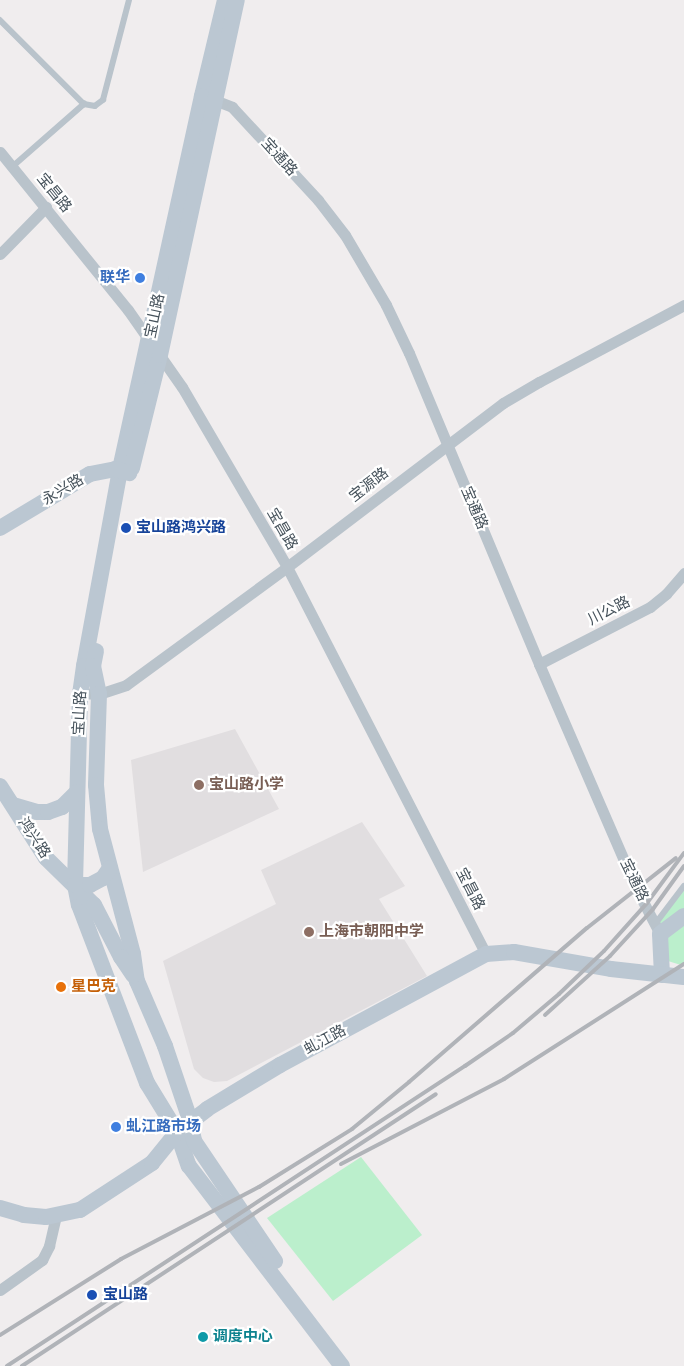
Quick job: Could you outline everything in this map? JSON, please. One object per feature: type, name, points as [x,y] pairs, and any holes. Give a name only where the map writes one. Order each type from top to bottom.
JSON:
[{"type":"main road","name":"宝山路","points":[[225,0],[160,355],[125,472],[93,666],[99,694],[96,785],[100,829],[133,954],[138,981],[166,1046],[190,1120],[194,1141],[320,1326],[352,1366]]},
{"type":"main road","name":"宝山路","points":[[237,0],[208,98],[150,340],[80,693],[75,885],[79,906],[147,1083],[177,1132],[189,1166],[342,1366]]},
{"type":"main road","name":"永兴路","points":[[0,528],[90,474],[104,470],[125,472]]},
{"type":"main road","name":"鸿兴路","points":[[0,786],[46,858],[94,905],[121,957],[138,981]]},
{"type":"main road","points":[[13,806],[48,812],[62,807],[77,792]]},
{"type":"main road","points":[[75,885],[90,885],[103,878],[110,868]]},
{"type":"main road","points":[[658,928],[684,916]]},
{"type":"main road","name":"宝通路","points":[[658,928],[662,975]]},
{"type":"main road","name":"虬江路","points":[[0,1208],[30,1215],[56,1216],[80,1210],[142,1171],[190,1120],[280,1065],[486,954],[514,952],[611,969],[684,977]]},
{"type":"street","name":"宝通路","points":[[208,98],[232,108],[242,117],[318,200],[345,235],[398,329],[539,664],[637,890],[658,928]]},
{"type":"street","name":"宝昌路","points":[[0,152],[46,207],[150,340],[182,386],[287,568],[486,954]]},
{"type":"street","points":[[0,254],[46,207]]},
{"type":"street","name":"宝源路","points":[[80,693],[99,694],[126,685],[287,568],[448,444],[520,392],[684,305]]},
{"type":"street","name":"川公路","points":[[539,664],[650,607],[666,594],[684,574]]},
{"type":"street","points":[[0,1290],[42,1260],[49,1246],[56,1216]]},
{"type":"lane","points":[[0,20],[84,104],[95,106],[103,100],[129,0]]},
{"type":"lane","points":[[12,167],[84,104]]},
{"type":"lane","points":[[658,928],[684,886]]},
{"type":"shaded area","name":"宝山路小学","points":[[235,729],[279,809],[143,872],[131,760]]},
{"type":"shaded area","name":"上海市朝阳中学","points":[[362,822],[405,886],[379,899],[427,976],[227,1081],[214,1082],[203,1078],[194,1069],[163,961],[276,904],[261,870]]},
{"type":"green space","points":[[684,890],[684,966],[668,961],[656,923]]},
{"type":"green space","points":[[361,1157],[422,1235],[333,1301],[267,1218]]},
{"type":"railway","points":[[7,1366],[513,1033],[559,994],[604,951],[647,903],[684,853]]},
{"type":"railway","points":[[0,1335],[121,1259],[259,1187],[352,1129],[587,928],[676,858]]},
{"type":"railway","points":[[545,1015],[610,956],[653,909],[684,866]]},
{"type":"railway","points":[[341,1164],[504,1079],[684,964]]},
{"type":"railway","points":[[22,1366],[436,1094]]},
{"type":"place","name":"联华","points":[[140,278]]},
{"type":"place","name":"宝山路鸿兴路","points":[[126,528]]},
{"type":"place","name":"宝山路小学","points":[[199,785]]},
{"type":"place","name":"上海市朝阳中学","points":[[309,932]]},
{"type":"place","name":"星巴克","points":[[61,987]]},
{"type":"place","name":"虬江路市场","points":[[116,1127]]},
{"type":"place","name":"宝山路","points":[[92,1295]]},
{"type":"place","name":"调度中心","points":[[203,1337]]}]
